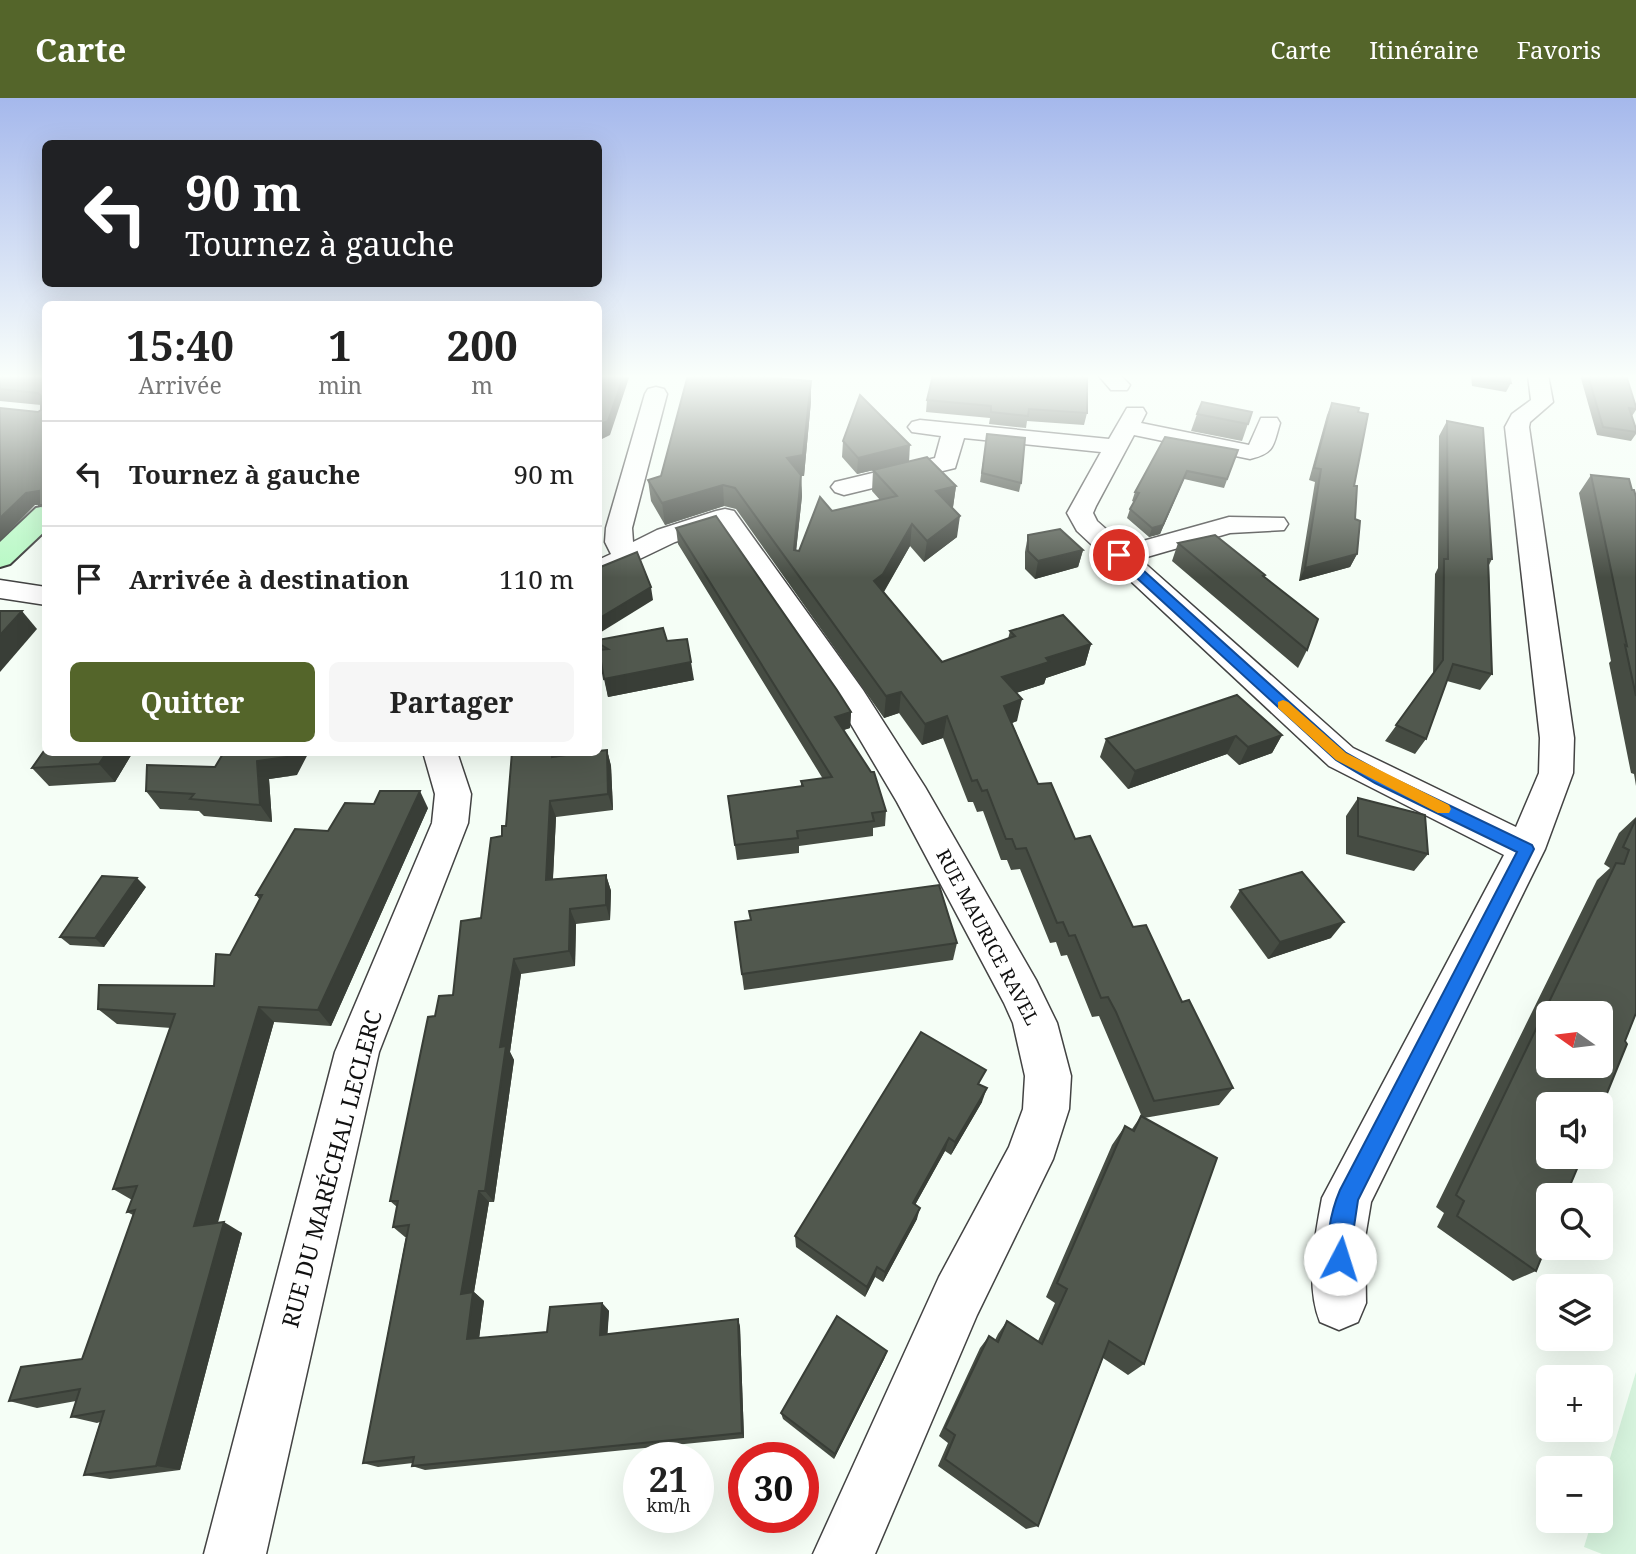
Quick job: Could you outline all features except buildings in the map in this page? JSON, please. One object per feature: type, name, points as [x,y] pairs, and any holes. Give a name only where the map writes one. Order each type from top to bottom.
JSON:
[{"type":"street","points":[[612,563],[642,443]]},
{"type":"street","points":[[844,487],[946,463],[951,443]]},
{"type":"street","points":[[1119,443],[1080,513],[1086,525],[1341,757],[1380,779],[1526,849]]},
{"type":"street","points":[[1202,443],[1250,452],[1260,449],[1262,443]]},
{"type":"street","points":[[1339,1303],[1340,1238],[1347,1198],[1526,849],[1556,773],[1557,738],[1519,443]]},
{"type":"street","name":"RUE MAURICE RAVEL","points":[[612,563],[666,536],[725,517],[876,734],[1021,993],[1043,1048],[1048,1076],[1046,1109],[1036,1142],[958,1296],[844,1554]]},
{"type":"street","points":[[0,558],[42,518]]},
{"type":"street","points":[[1119,555],[1229,525],[1275,524]]},
{"type":"street","points":[[0,589],[42,595]]},
{"type":"street","name":"RUE DU MARÉCHAL LECLERC","points":[[235,1554],[361,1040],[450,823],[453,794],[441,756]]},
{"type":"green space","points":[[1636,1372],[1636,1554],[1602,1554],[1584,1547],[1588,1533],[1613,1533],[1613,1456],[1611,1456]]},
{"type":"slow traffic","points":[[1283,705],[1341,757],[1443,809]]},
{"type":"route","points":[[1119,555],[1341,757],[1380,779],[1526,849],[1347,1198],[1340,1238],[1340,1259]]}]
